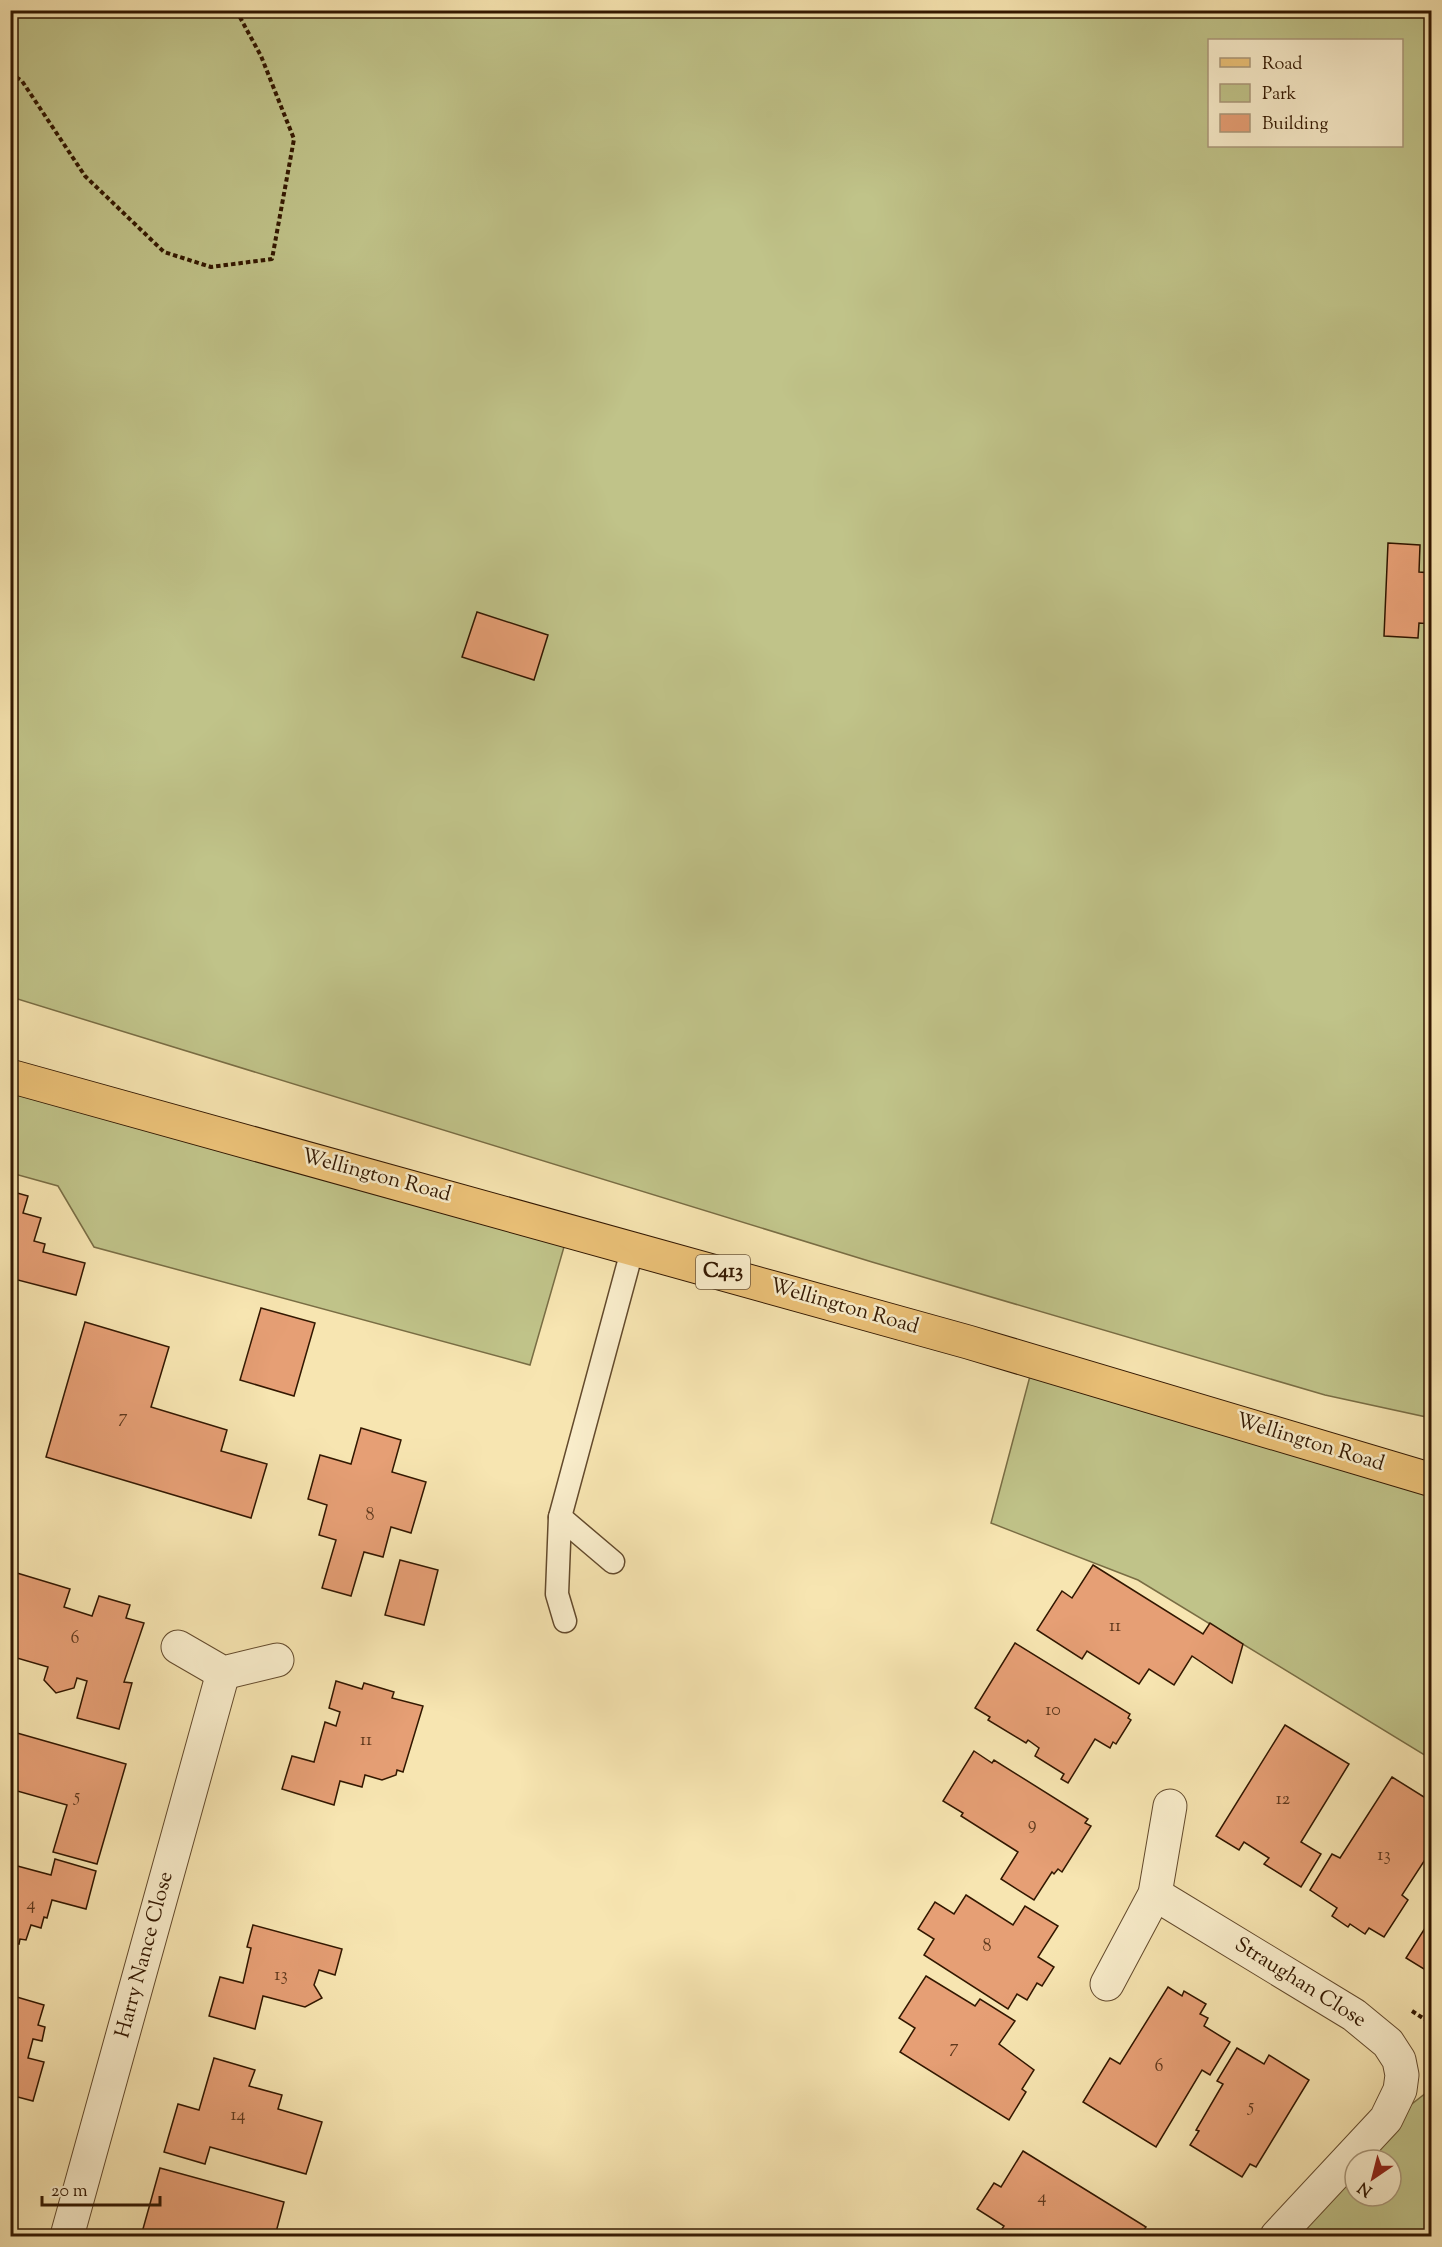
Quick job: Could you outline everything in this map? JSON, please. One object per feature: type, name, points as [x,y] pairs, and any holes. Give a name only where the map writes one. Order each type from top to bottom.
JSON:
[{"type":"main road","name":"Wellington Road","points":[[10,1076],[633,1247],[968,1342],[1431,1480]]},
{"type":"street","points":[[178,1647],[223,1672],[277,1660]]},
{"type":"street","name":"Harry Nance Close","points":[[67,2236],[223,1672]]},
{"type":"street","points":[[1107,1984],[1155,1894],[1170,1806]]},
{"type":"street","name":"Straughan Close","points":[[1155,1894],[1354,2015],[1388,2043],[1399,2060],[1402,2075],[1400,2090],[1386,2119],[1277,2236]]},
{"type":"lane","points":[[565,1621],[557,1594],[560,1517],[633,1247]]},
{"type":"lane","points":[[560,1517],[613,1562]]},
{"type":"path","points":[[10,73],[22,81],[85,176],[164,252],[211,267],[272,259],[294,139],[261,56],[236,10]]},
{"type":"path","points":[[1423,2236],[1431,2222]]},
{"type":"green space","points":[[10,11],[1431,11],[1431,1418],[1325,1395],[872,1262],[11,997]]},
{"type":"green space","points":[[10,1078],[568,1233],[530,1365],[94,1247],[58,1186],[11,1173]]},
{"type":"green space","points":[[1034,1361],[1431,1480],[1431,1759],[1138,1580],[991,1523]]},
{"type":"green space","points":[[1431,2089],[1431,2236],[1277,2236],[1343,2167],[1343,2208],[1403,2208],[1403,2148],[1361,2148],[1376,2132]]},
{"type":"building","points":[[1388,543],[1420,545],[1419,572],[1432,573],[1432,624],[1419,623],[1418,638],[1384,636]]},
{"type":"building","points":[[477,612],[548,635],[534,680],[462,657]]},
{"type":"building","points":[[10,1191],[28,1196],[23,1213],[41,1218],[34,1241],[45,1244],[43,1252],[85,1263],[76,1295],[10,1278]]},
{"type":"building","points":[[261,1308],[315,1323],[294,1396],[240,1380]]},
{"type":"building","points":[[85,1322],[169,1347],[151,1407],[227,1430],[221,1451],[267,1464],[251,1518],[46,1457]]},
{"type":"building","points":[[361,1428],[401,1440],[392,1472],[426,1482],[411,1533],[391,1527],[383,1557],[364,1552],[351,1596],[322,1588],[336,1540],[319,1535],[327,1505],[308,1499],[320,1455],[351,1464]]},
{"type":"building","points":[[400,1560],[438,1570],[424,1625],[385,1615]]},
{"type":"building","points":[[1093,1565],[1203,1634],[1210,1623],[1243,1644],[1232,1683],[1192,1656],[1174,1685],[1149,1669],[1139,1684],[1087,1651],[1082,1659],[1037,1630],[1062,1591],[1072,1598]]},
{"type":"building","points":[[17,1573],[70,1589],[64,1607],[92,1616],[99,1596],[130,1605],[126,1618],[144,1623],[124,1682],[132,1683],[119,1729],[77,1718],[87,1681],[77,1678],[74,1688],[56,1693],[44,1680],[48,1667],[10,1656],[10,1595]]},
{"type":"building","points":[[1015,1643],[1130,1714],[1128,1718],[1131,1720],[1116,1744],[1113,1742],[1110,1748],[1095,1739],[1068,1783],[1061,1779],[1064,1774],[1035,1756],[1039,1748],[1028,1740],[1026,1743],[988,1720],[990,1717],[975,1708]]},
{"type":"building","points":[[336,1681],[362,1689],[364,1683],[394,1692],[392,1698],[423,1706],[403,1772],[397,1770],[396,1775],[382,1780],[365,1775],[362,1787],[340,1781],[334,1805],[282,1789],[292,1756],[314,1762],[325,1722],[336,1726],[340,1712],[329,1708]]},
{"type":"building","points":[[1285,1725],[1349,1764],[1301,1842],[1321,1854],[1301,1887],[1264,1864],[1269,1858],[1244,1842],[1239,1850],[1216,1836]]},
{"type":"building","points":[[10,1731],[126,1764],[97,1864],[53,1852],[67,1805],[10,1789]]},
{"type":"building","points":[[974,1751],[992,1763],[994,1760],[1088,1819],[1085,1823],[1091,1826],[1062,1872],[1058,1869],[1054,1874],[1052,1872],[1034,1900],[1001,1879],[1018,1852],[961,1816],[963,1813],[943,1801]]},
{"type":"building","points":[[1392,1777],[1432,1802],[1432,1849],[1402,1895],[1408,1900],[1384,1937],[1369,1928],[1365,1934],[1350,1924],[1348,1927],[1332,1916],[1337,1908],[1310,1890],[1332,1854],[1340,1858]]},
{"type":"building","points":[[55,1859],[96,1871],[86,1909],[52,1900],[47,1918],[44,1917],[41,1928],[31,1925],[26,1940],[20,1939],[19,1944],[10,1942],[10,1864],[51,1875]]},
{"type":"building","points":[[966,1895],[1013,1925],[1025,1906],[1058,1926],[1038,1957],[1054,1967],[1042,1986],[1037,1983],[1027,2000],[1017,1994],[1008,2009],[924,1955],[934,1939],[918,1929],[935,1902],[954,1914]]},
{"type":"building","points":[[1432,1917],[1432,1974],[1406,1958]]},
{"type":"building","points":[[253,1925],[342,1949],[335,1975],[319,1970],[314,1985],[322,1998],[305,2007],[263,1996],[255,2029],[209,2016],[220,1977],[243,1983],[251,1948],[247,1947]]},
{"type":"building","points":[[926,1976],[975,2006],[980,1999],[1015,2021],[999,2044],[1034,2070],[1022,2089],[1026,2092],[1009,2120],[900,2052],[915,2028],[899,2018]]},
{"type":"building","points":[[1168,1987],[1182,1996],[1184,1991],[1206,2004],[1200,2014],[1208,2018],[1204,2026],[1230,2042],[1210,2075],[1202,2070],[1156,2147],[1083,2102],[1110,2058],[1120,2064]]},
{"type":"building","points":[[10,1995],[44,2005],[38,2025],[45,2027],[42,2041],[33,2039],[28,2058],[44,2062],[33,2101],[10,2095]]},
{"type":"building","points":[[1237,2048],[1264,2064],[1269,2055],[1309,2080],[1256,2167],[1250,2164],[1242,2177],[1190,2145],[1199,2131],[1196,2130],[1223,2084],[1217,2081]]},
{"type":"building","points":[[214,2058],[255,2070],[249,2086],[282,2095],[278,2109],[322,2122],[306,2174],[210,2147],[205,2164],[164,2152],[178,2104],[199,2110]]},
{"type":"building","points":[[1023,2151],[1146,2227],[1139,2236],[997,2236],[1004,2226],[977,2209],[994,2183],[1001,2187]]},
{"type":"building","points":[[160,2168],[284,2202],[275,2236],[141,2236]]}]
